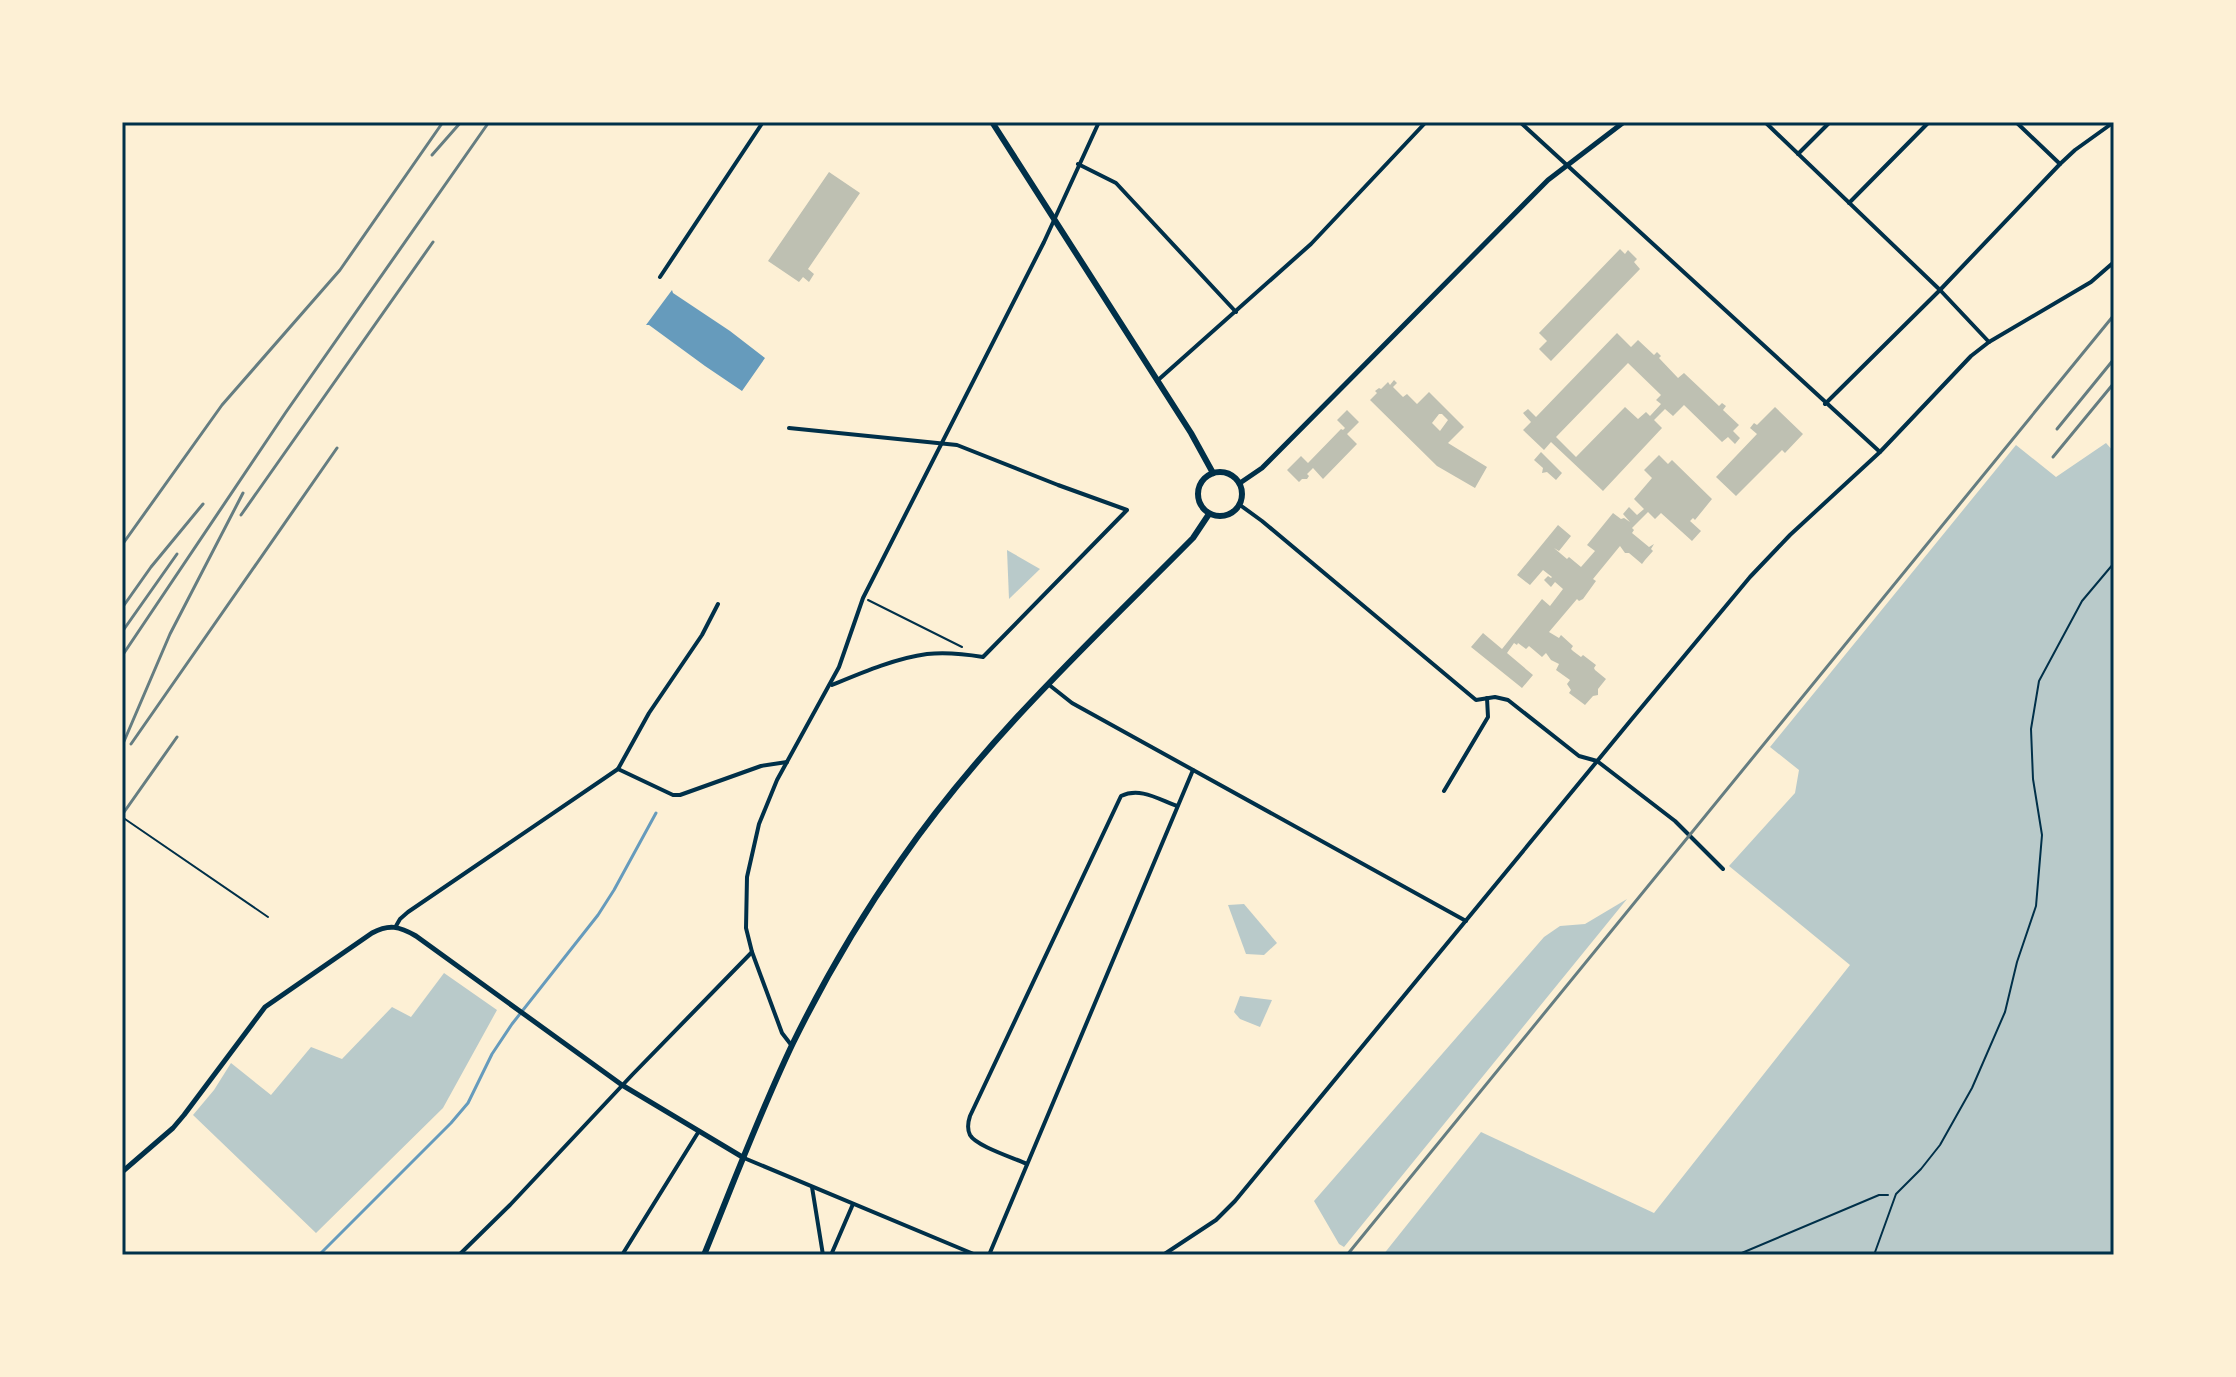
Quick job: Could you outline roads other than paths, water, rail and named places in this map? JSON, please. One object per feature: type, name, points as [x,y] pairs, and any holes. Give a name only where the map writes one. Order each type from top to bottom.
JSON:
[{"type":"main road","points":[[992,122],[1203,452],[1213,473]]},
{"type":"main road","points":[[1221,472],[1230,474],[1240,483],[1240,505],[1230,515],[1209,514],[1202,507],[1197,493],[1204,478],[1221,472]]},
{"type":"main road","points":[[704,1255],[792,1046],[848,942],[901,859],[974,766],[1048,684],[1193,538],[1209,514]]},
{"type":"street","points":[[660,277],[763,122]]},
{"type":"street","points":[[792,1046],[782,1033],[746,928],[747,877],[759,824],[787,762],[839,667],[863,598],[1054,219],[1099,122]]},
{"type":"street","points":[[1157,381],[1311,244],[1426,122]]},
{"type":"street","points":[[1520,122],[1880,452]]},
{"type":"street","points":[[1240,483],[1262,468],[1566,164],[1624,122]]},
{"type":"street","points":[[1765,122],[1940,290],[1989,342]]},
{"type":"street","points":[[1798,154],[1830,122]]},
{"type":"street","points":[[1849,203],[1929,122]]},
{"type":"street","points":[[2016,122],[2060,164]]},
{"type":"street","points":[[1825,404],[1940,290],[2060,164],[2114,122]]},
{"type":"street","points":[[1078,164],[1116,183],[1236,312]]},
{"type":"street","points":[[1163,1255],[1216,1220],[1235,1201],[1750,577],[1790,535],[1880,452],[1971,356],[1989,342],[2091,282],[2114,262]]},
{"type":"street","points":[[789,428],[957,445],[1127,510],[983,657],[958,653],[926,654],[867,670],[830,686]]},
{"type":"street","points":[[1240,505],[1476,700],[1495,697],[1508,700],[1579,756],[1597,761],[1675,821],[1723,869]]},
{"type":"street","points":[[396,926],[408,912],[618,769],[649,713],[702,635],[718,604]]},
{"type":"street","points":[[1048,684],[1072,703],[1466,921]]},
{"type":"street","points":[[1444,791],[1488,717],[1487,698]]},
{"type":"street","points":[[618,769],[673,795],[680,795],[761,766],[787,762]]},
{"type":"street","points":[[989,1255],[1193,770]]},
{"type":"street","points":[[1027,1164],[976,1142],[969,1134],[970,1116],[1121,796],[1140,792],[1177,807]]},
{"type":"street","points":[[122,1172],[173,1128],[265,1007],[372,933],[396,926],[416,936],[622,1085],[744,1158],[976,1255]]},
{"type":"street","points":[[459,1255],[752,952]]},
{"type":"street","points":[[622,1255],[699,1131]]},
{"type":"street","points":[[812,1187],[823,1255]]},
{"type":"street","points":[[831,1255],[853,1204]]},
{"type":"lane","points":[[1874,1255],[1896,1194],[1940,1145],[1972,1088],[2005,1012],[2017,962],[2036,906],[2042,835],[2033,779],[2031,729],[2039,681],[2082,601],[2114,563]]},
{"type":"water","points":[[672,290],[765,358],[742,391],[646,325]]},
{"type":"waterway","points":[[319,1255],[468,1103],[492,1054],[512,1024],[598,915],[656,813]]},
{"type":"railway","points":[[122,545],[222,405],[340,270],[443,122]]},
{"type":"railway","points":[[432,155],[461,122]]},
{"type":"railway","points":[[122,656],[286,412],[489,122]]},
{"type":"railway","points":[[241,515],[433,242]]},
{"type":"railway","points":[[1347,1255],[2114,315]]},
{"type":"railway","points":[[2057,429],[2114,359]]},
{"type":"railway","points":[[2053,457],[2114,383]]},
{"type":"railway","points":[[131,744],[337,448]]},
{"type":"railway","points":[[122,746],[170,634],[243,493]]},
{"type":"railway","points":[[122,608],[203,504]]},
{"type":"railway","points":[[122,632],[177,554]]},
{"type":"railway","points":[[122,815],[177,737]]}]
